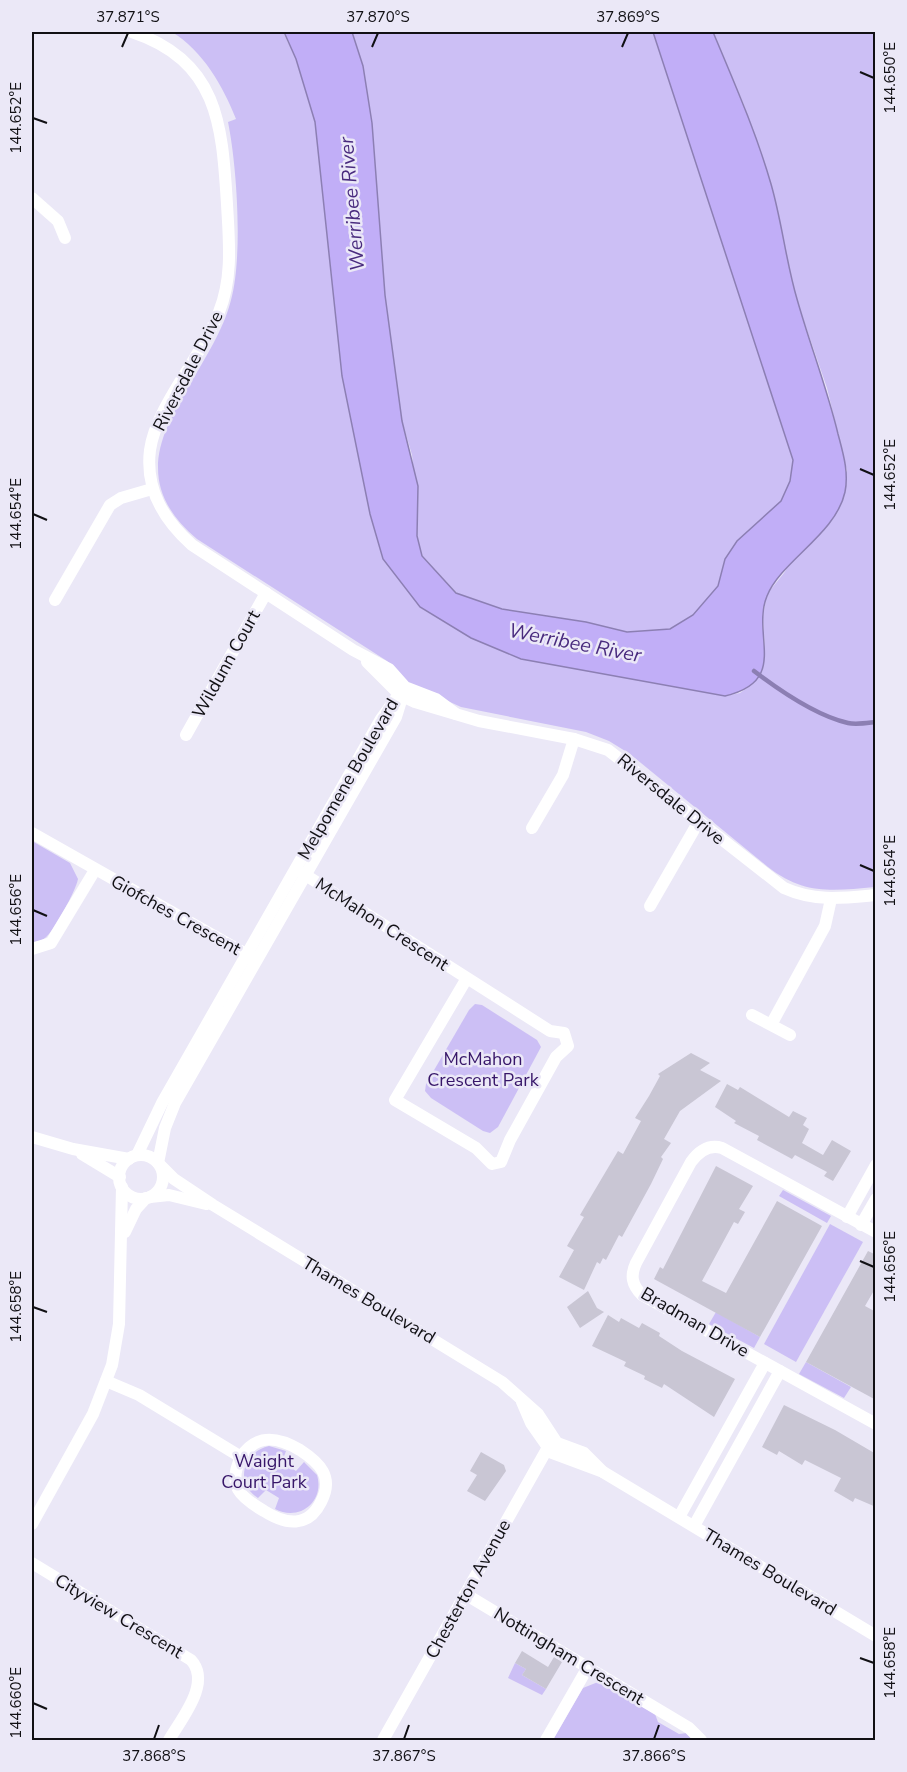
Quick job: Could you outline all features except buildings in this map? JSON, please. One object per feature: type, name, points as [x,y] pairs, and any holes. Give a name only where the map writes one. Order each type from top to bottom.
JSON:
[{"type":"street","name":"Riversdale Drive","points":[[132,32],[161,44],[181,59],[197,77],[210,98],[221,132],[230,245],[228,280],[220,311],[153,438],[150,464],[152,489],[161,510],[177,532],[192,545],[266,594],[353,650],[389,669],[402,692],[436,699],[456,714],[573,739],[615,753],[775,883],[805,896],[831,899],[876,895]]},
{"type":"street","points":[[32,198],[58,221],[65,238]]},
{"type":"street","points":[[55,600],[110,505],[121,498],[152,489]]},
{"type":"street","name":"Wildunn Court","points":[[186,735],[266,594]]},
{"type":"street","name":"Melpomene Boulevard","points":[[133,1157],[162,1103],[396,717],[402,692]]},
{"type":"street","points":[[532,828],[563,775],[573,739]]},
{"type":"street","points":[[650,906],[699,821]]},
{"type":"street","name":"Giofches Crescent","points":[[32,833],[252,957]]},
{"type":"street","name":"Giofches Crescent","points":[[32,949],[45,947],[56,936],[95,870]]},
{"type":"street","name":"McMahon Crescent","points":[[301,872],[467,978],[550,1031],[561,1030],[567,1039],[568,1046],[556,1057],[510,1140],[501,1162],[497,1164],[492,1164],[476,1148],[395,1100],[467,978]]},
{"type":"street","points":[[772,1023],[825,926],[831,899]]},
{"type":"street","name":"Melpomene Boulevard","points":[[159,1164],[165,1128],[172,1109],[252,957]]},
{"type":"street","points":[[752,1015],[772,1023],[790,1035]]},
{"type":"street","points":[[32,1137],[73,1149],[133,1157],[148,1156],[159,1164],[162,1183],[136,1209],[123,1237]]},
{"type":"street","name":"Bradman Drive","points":[[876,1232],[722,1148],[704,1149],[691,1162],[636,1263],[633,1282],[642,1295],[876,1424]]},
{"type":"street","points":[[73,1149],[121,1182],[132,1196],[148,1197]]},
{"type":"street","points":[[32,1524],[93,1414],[106,1381],[119,1324],[123,1237],[121,1182],[124,1164],[133,1157]]},
{"type":"street","name":"Thames Boulevard","points":[[159,1164],[174,1179],[213,1205],[493,1376],[538,1414],[550,1444],[561,1445],[584,1453],[603,1472],[876,1636]]},
{"type":"street","points":[[847,1217],[876,1165]]},
{"type":"street","name":"Thames Boulevard","points":[[148,1197],[169,1196],[213,1205]]},
{"type":"street","points":[[861,1225],[876,1199]]},
{"type":"street","points":[[679,1517],[765,1363]]},
{"type":"street","points":[[694,1526],[780,1371]]},
{"type":"street","points":[[106,1381],[139,1395],[241,1457]]},
{"type":"street","points":[[266,1438],[281,1440],[292,1445],[312,1457],[324,1471],[327,1485],[322,1500],[312,1515],[304,1520],[289,1523],[273,1517],[246,1500],[238,1490],[235,1473],[241,1457],[252,1444],[266,1438]]},
{"type":"street","name":"Chesterton Avenue","points":[[383,1740],[550,1444]]},
{"type":"street","name":"Cityview Crescent","points":[[32,1563],[192,1660],[196,1666],[198,1686],[169,1740]]},
{"type":"street","name":"Nottingham Crescent","points":[[465,1594],[689,1728],[701,1740]]},
{"type":"street","points":[[546,1740],[588,1667]]},
{"type":"green space","points":[[172,32],[283,32],[296,59],[315,122],[342,376],[370,514],[383,559],[420,607],[471,638],[647,682],[725,696],[740,693],[754,683],[765,648],[763,617],[767,594],[784,573],[847,471],[827,388],[796,298],[771,184],[744,105],[713,32],[875,32],[875,887],[832,890],[806,887],[794,882],[768,867],[630,754],[609,741],[586,732],[461,707],[408,683],[387,661],[197,539],[170,509],[159,479],[160,450],[170,421],[220,331],[235,282],[238,236],[234,162],[228,122],[236,119],[211,70],[193,49]]},
{"type":"green space","points":[[352,32],[653,32],[793,460],[790,482],[781,501],[725,559],[718,586],[693,615],[670,629],[627,632],[586,622],[502,609],[457,593],[422,556],[417,536],[418,512],[412,455],[402,421],[385,295],[372,123],[363,66]]},
{"type":"green space","points":[[32,841],[70,863],[78,879],[54,927],[45,938],[37,942],[32,942]]},
{"type":"green space","name":"McMahon Crescent Park","points":[[475,1004],[482,1005],[537,1040],[541,1047],[498,1127],[490,1133],[483,1131],[431,1098],[425,1091],[426,1084],[469,1010]]},
{"type":"green space","points":[[783,1190],[831,1216],[827,1223],[779,1196]]},
{"type":"green space","points":[[830,1224],[863,1242],[796,1362],[764,1344]]},
{"type":"green space","points":[[716,1312],[760,1337],[754,1348],[709,1324]]},
{"type":"green space","points":[[806,1362],[851,1387],[844,1398],[799,1374]]},
{"type":"green space","name":"Waight Court Park","points":[[269,1446],[286,1451],[282,1462],[296,1471],[304,1462],[317,1475],[317,1494],[314,1501],[301,1511],[293,1513],[275,1509],[279,1498],[266,1490],[258,1498],[246,1484],[244,1477],[248,1461],[260,1449]]},
{"type":"green space","points":[[515,1663],[526,1669],[522,1675],[546,1689],[542,1695],[508,1678]]},
{"type":"green space","points":[[598,1682],[655,1714],[658,1722],[679,1734],[687,1733],[694,1740],[553,1740],[583,1688]]},
{"type":"water","name":"Werribee River","points":[[284,32],[352,32],[363,66],[372,123],[385,295],[402,421],[418,486],[417,536],[422,556],[456,593],[502,609],[586,622],[627,632],[670,629],[693,615],[718,586],[725,559],[737,541],[781,501],[790,481],[793,460],[653,32],[713,32],[752,126],[771,184],[793,285],[834,417],[846,470],[845,492],[840,507],[820,534],[774,583],[767,596],[763,611],[763,668],[757,680],[745,689],[725,696],[521,659],[471,638],[420,607],[383,559],[370,514],[342,376],[315,122],[296,59]]},
{"type":"waterway","points":[[754,671],[787,694],[824,715],[851,724],[876,722]]}]
